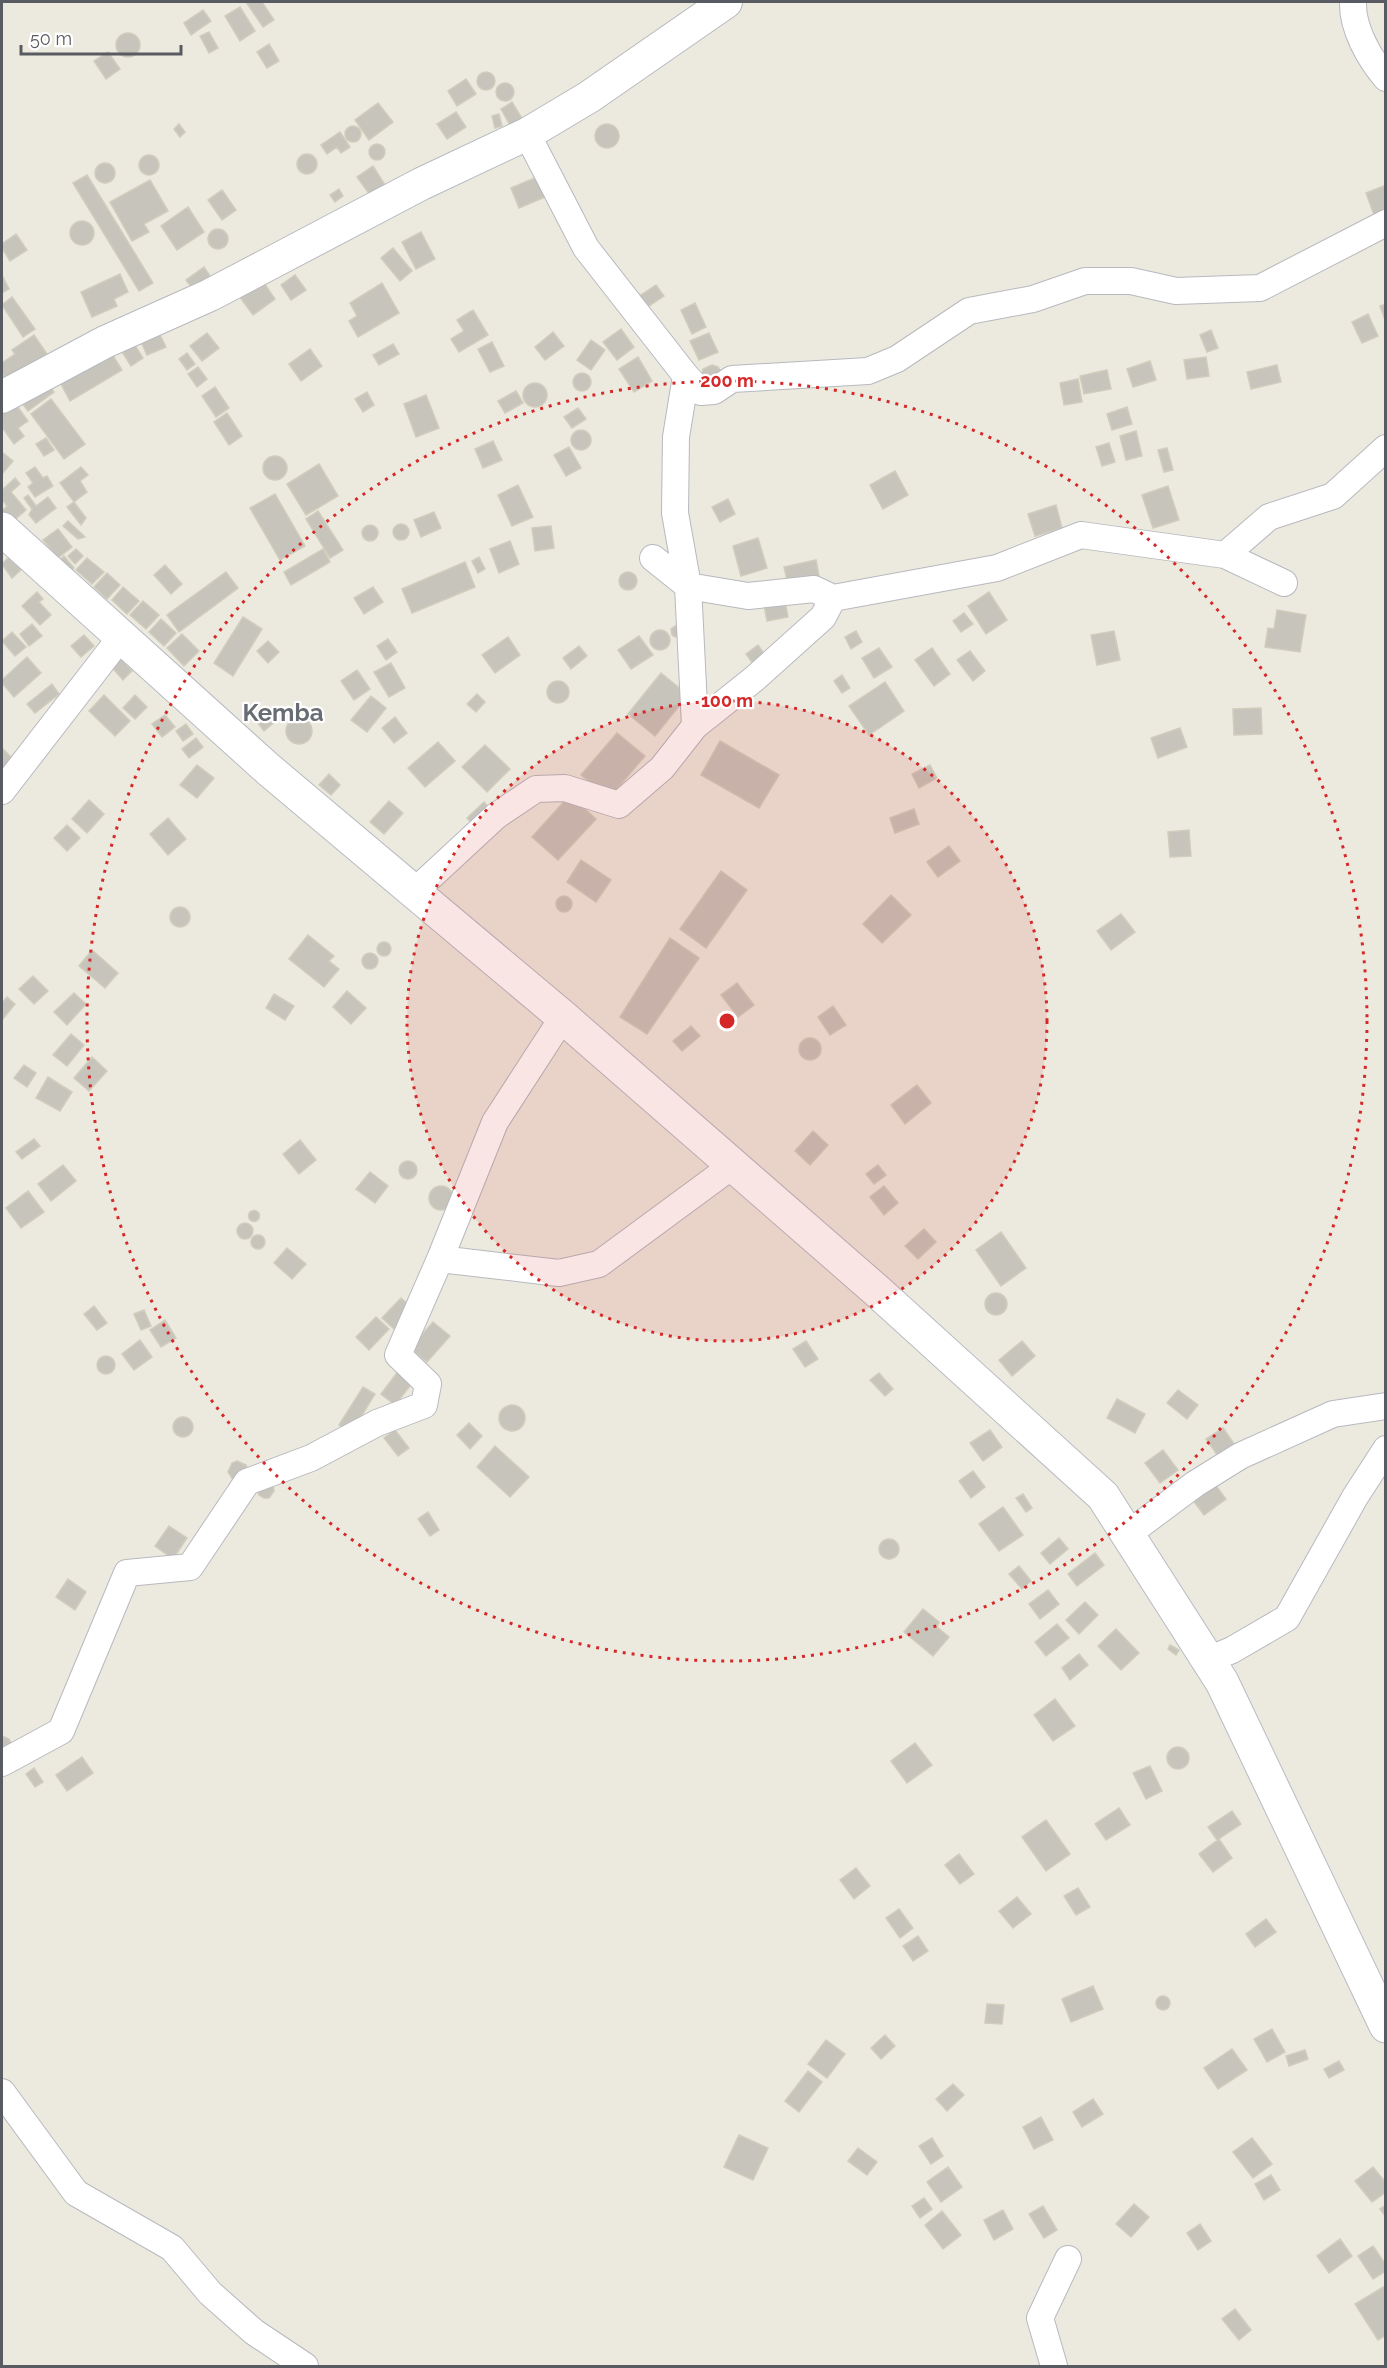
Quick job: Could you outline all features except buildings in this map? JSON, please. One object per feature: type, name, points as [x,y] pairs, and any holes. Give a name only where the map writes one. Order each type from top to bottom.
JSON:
[{"type":"main road","points":[[2,529],[268,769],[563,1017],[876,1290],[1102,1496],[1222,1682],[1386,2026]]},
{"type":"street","points":[[2,397],[105,342],[210,295],[421,184],[527,134],[589,97],[726,2]]},
{"type":"street","points":[[1353,2],[1354,21],[1378,69],[1386,78]]},
{"type":"street","points":[[527,134],[586,248],[701,392],[714,391],[732,379],[868,371],[897,359],[969,311],[1033,299],[1085,281],[1131,281],[1176,291],[1260,288],[1386,223]]},
{"type":"street","points":[[686,375],[676,437],[675,513],[688,586],[695,726]]},
{"type":"street","points":[[1226,555],[1269,517],[1333,496],[1386,448]]},
{"type":"street","points":[[653,558],[688,586],[748,596],[814,589],[832,598],[998,568],[1081,535],[1226,555],[1284,582]]},
{"type":"street","points":[[414,892],[496,816],[536,789],[564,788],[619,805],[662,768],[695,726],[754,679],[823,617],[832,598]]},
{"type":"street","points":[[2,791],[121,638]]},
{"type":"street","points":[[2,1763],[61,1731],[127,1573],[190,1567],[247,1482],[311,1458],[377,1424],[424,1405],[428,1384],[398,1355],[440,1259],[495,1122],[563,1017]]},
{"type":"street","points":[[440,1259],[559,1273],[599,1264],[732,1166]]},
{"type":"street","points":[[1128,1534],[1195,1484],[1240,1456],[1334,1414],[1386,1406]]},
{"type":"street","points":[[1208,1660],[1232,1650],[1287,1618],[1355,1497],[1386,1449]]},
{"type":"street","points":[[2,2092],[76,2193],[172,2248],[210,2293],[254,2332],[305,2367]]},
{"type":"street","points":[[1054,2367],[1040,2318],[1068,2259]]},
{"type":"district","name":"Kemba","points":[[283,713]]}]
